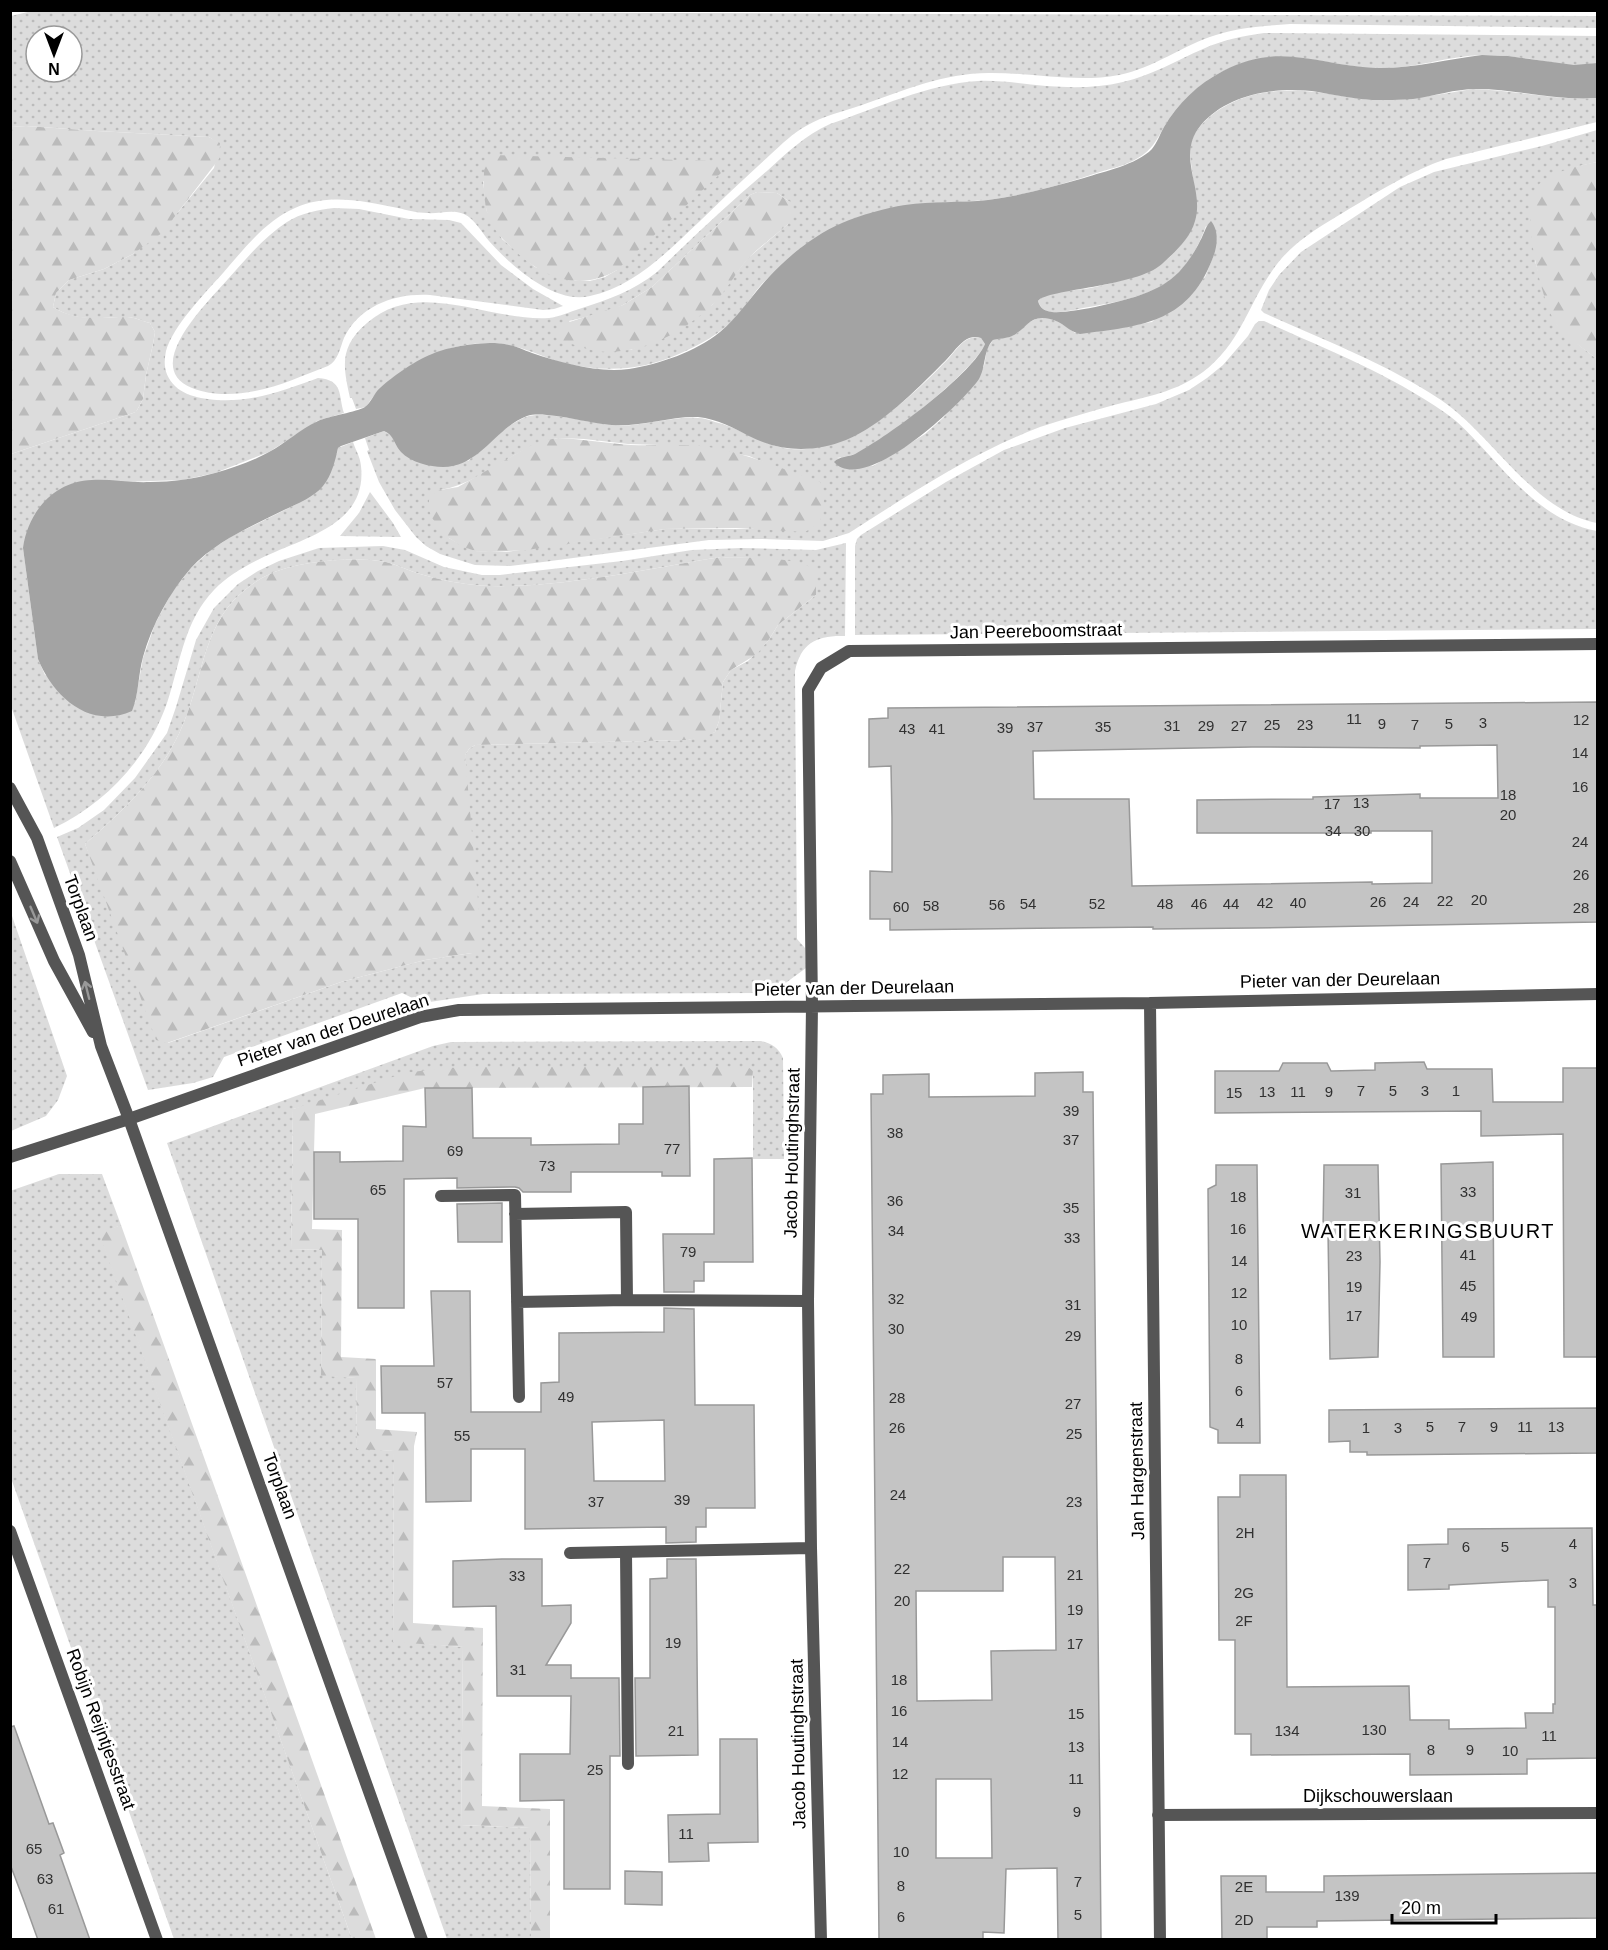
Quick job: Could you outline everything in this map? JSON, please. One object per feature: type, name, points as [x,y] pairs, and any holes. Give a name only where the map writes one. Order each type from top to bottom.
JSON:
[{"type":"street","name":"Jan Peereboomstraat","points":[[812,1006],[808,690],[821,668],[849,651],[1598,644]]},
{"type":"street","name":"Torplaan","points":[[10,788],[37,838],[79,954],[101,1046],[422,1940]]},
{"type":"street","name":"Torplaan","points":[[10,861],[54,961],[101,1046]]},
{"type":"street","name":"Pieter van der Deurelaan","points":[[10,1157],[129,1119],[420,1017],[478,1009],[1150,1003],[1598,994]]},
{"type":"street","name":"Jan Hargenstraat","points":[[1150,1003],[1160,1940]]},
{"type":"street","name":"Jacob Houtinghstraat","points":[[812,1006],[808,1301],[811,1548],[821,1940]]},
{"type":"street","points":[[441,1196],[515,1195],[519,1397]]},
{"type":"street","points":[[515,1214],[626,1212],[627,1300]]},
{"type":"street","points":[[517,1302],[808,1301]]},
{"type":"street","name":"Robijn Reijntjesstraat","points":[[11,1534],[157,1940]]},
{"type":"street","points":[[570,1553],[811,1548]]},
{"type":"street","points":[[626,1552],[628,1764]]},
{"type":"street","name":"Dijkschouwerslaan","points":[[1158,1815],[1598,1813]]},
{"type":"green space","points":[[32,11],[1597,16],[1597,28],[1272,25],[1225,32],[1192,44],[1132,72],[1119,75],[1087,78],[975,73],[926,83],[826,117],[801,129],[779,146],[650,266],[622,284],[590,296],[563,295],[548,289],[521,272],[498,251],[472,219],[464,214],[420,212],[346,200],[307,203],[295,208],[274,220],[247,245],[182,321],[166,351],[166,370],[169,378],[181,391],[217,400],[246,399],[318,378],[326,379],[336,385],[344,413],[317,421],[269,452],[215,473],[183,480],[123,482],[23,548],[38,659],[45,675],[135,703],[143,658],[155,624],[172,592],[191,568],[211,550],[232,536],[305,500],[337,453],[338,448],[353,442],[361,466],[361,485],[356,500],[335,523],[321,532],[251,563],[227,578],[214,590],[204,602],[189,629],[167,703],[149,742],[137,760],[108,792],[91,806],[54,828],[11,706],[11,454],[136,412],[143,399],[155,332],[150,323],[130,317],[89,318],[71,315],[53,307],[56,293],[69,280],[104,269],[133,254],[179,211],[214,168],[220,144],[209,137],[11,127],[11,16]],"holes":[[[483,181],[617,270],[605,277],[590,281],[576,281],[535,267],[502,239],[487,212]]]},
{"type":"green space","points":[[1264,33],[1597,36],[1597,63],[1570,65],[1494,55],[1469,56],[1389,68],[1359,67],[1285,57],[1254,60],[1226,70],[1202,84],[1172,115],[1150,148],[1134,160],[1073,181],[1031,192],[947,205],[777,272],[766,280],[741,312],[723,329],[695,347],[665,360],[635,367],[591,368],[560,362],[508,345],[489,343],[469,345],[428,356],[409,366],[392,378],[366,407],[356,409],[350,398],[345,367],[347,349],[367,323],[387,310],[409,303],[432,302],[503,314],[549,318],[620,294],[639,285],[657,272],[789,151],[812,133],[830,124],[903,98],[959,83],[995,81],[1075,87],[1123,82],[1154,72],[1218,43]],"holes":[[[757,192],[777,193],[790,202],[788,224],[747,259],[712,305],[631,350],[593,350],[569,321],[607,312],[623,305],[652,287],[750,195]]]},
{"type":"green space","points":[[1473,89],[1566,98],[1597,98],[1597,122],[1446,159],[1396,181],[1317,229],[1288,252],[1263,285],[1226,349],[1216,361],[1193,379],[1160,393],[1058,421],[1015,437],[942,475],[849,533],[823,541],[709,540],[510,566],[475,565],[440,554],[416,537],[395,510],[379,482],[367,451],[369,450],[365,438],[384,431],[392,436],[468,461],[510,426],[533,415],[611,425],[702,418],[770,444],[806,449],[847,438],[885,416],[902,403],[963,343],[971,338],[981,338],[985,344],[977,356],[964,371],[926,405],[868,447],[853,455],[837,458],[873,466],[925,434],[944,417],[984,366],[987,349],[993,340],[1013,335],[1033,320],[1040,318],[1058,322],[1075,333],[1152,322],[1205,277],[1217,238],[1206,226],[1195,251],[1184,266],[1171,280],[1154,290],[1124,300],[1063,312],[1046,311],[1038,301],[1042,297],[1055,293],[1096,287],[1146,272],[1159,266],[1175,252],[1186,239],[1195,215],[1191,144],[1199,128],[1216,112],[1243,98],[1286,90],[1387,100]],"holes":[[[558,438],[628,444],[689,446],[749,456],[770,465],[766,529],[665,529],[506,552],[475,551],[449,538],[440,490],[471,480],[542,442]]]},
{"type":"green space","points":[[26,126],[209,137],[220,143],[219,159],[162,233],[133,254],[104,269],[69,280],[56,293],[53,307],[70,315],[89,318],[130,317],[150,323],[155,332],[143,399],[136,412],[11,454],[10,127]]},
{"type":"green space","points":[[1597,130],[1597,162],[1567,170],[1539,185],[1535,261],[1557,325],[1597,359],[1597,523],[1574,516],[1553,504],[1514,470],[1460,415],[1441,400],[1376,363],[1261,310],[1269,290],[1279,275],[1301,252],[1400,187],[1434,172]]},
{"type":"green space","points":[[492,155],[718,161],[722,168],[721,173],[617,270],[602,277],[574,281],[560,278],[534,266],[506,242],[493,226],[488,217],[484,187],[485,161]]},
{"type":"green space","points":[[1598,162],[1597,359],[1562,331],[1552,316],[1535,259],[1530,217],[1531,200],[1540,183],[1563,171]]},
{"type":"green space","points":[[757,192],[777,193],[790,202],[792,216],[790,221],[750,256],[722,295],[700,316],[656,342],[624,351],[591,350],[556,338],[555,334],[563,324],[623,305],[652,287],[750,195]]},
{"type":"green space","points":[[334,208],[359,209],[409,219],[449,220],[461,223],[501,265],[533,289],[563,306],[543,310],[430,295],[404,296],[380,303],[359,317],[344,338],[331,364],[283,383],[255,391],[224,394],[192,388],[178,378],[173,365],[175,350],[183,334],[194,318],[249,256],[271,234],[292,219],[309,212]]},
{"type":"green space","points":[[1259,321],[1264,321],[1356,362],[1423,398],[1463,427],[1513,481],[1538,503],[1566,521],[1597,531],[1597,629],[855,635],[855,546],[861,535],[946,482],[1004,450],[1065,428],[1156,404],[1189,390],[1223,365]]},
{"type":"green space","points":[[558,438],[631,445],[705,446],[755,459],[820,482],[824,497],[820,523],[805,532],[736,528],[665,529],[527,550],[490,552],[475,551],[461,546],[449,538],[432,518],[429,500],[433,494],[440,490],[458,487],[541,441]]},
{"type":"green space","points":[[370,492],[401,537],[340,536],[359,513]]},
{"type":"green space","points":[[846,543],[845,636],[827,637],[812,642],[802,653],[795,671],[797,939],[805,948],[806,968],[772,993],[483,994],[423,1003],[402,993],[224,1057],[213,1077],[193,1083],[148,1090],[57,837],[78,828],[104,810],[135,778],[167,733],[196,640],[214,608],[238,584],[279,561],[319,548],[383,546],[405,550],[444,567],[482,575],[622,561],[692,550],[741,548],[816,550]],"holes":[[[721,557],[753,558],[816,595],[778,625],[768,641],[748,661],[731,670],[723,682],[719,721],[715,732],[688,740],[475,745],[469,749],[465,755],[472,953],[425,960],[341,982],[168,1043],[85,844],[129,803],[166,758],[184,722],[215,628],[233,601],[245,590],[265,576],[282,570],[311,563],[343,560],[386,562],[442,580],[498,586],[537,585],[590,579]]]},
{"type":"green space","points":[[721,557],[783,560],[806,565],[816,570],[816,595],[778,625],[757,654],[731,670],[723,682],[719,721],[715,732],[688,740],[475,745],[465,755],[482,945],[472,953],[425,960],[341,982],[167,1043],[156,1040],[85,844],[129,803],[166,758],[184,722],[215,628],[233,601],[245,590],[265,576],[296,566],[327,561],[373,560],[442,580],[498,586],[537,585],[590,579]]},
{"type":"green space","points":[[11,913],[67,1076],[58,1100],[46,1116],[11,1131]]},
{"type":"green space","points":[[761,1041],[774,1046],[783,1058],[784,1159],[753,1159],[753,1071],[476,1067],[293,1109],[291,1249],[322,1250],[321,1375],[356,1378],[357,1448],[394,1451],[393,1641],[463,1647],[461,1825],[530,1828],[531,1939],[447,1939],[167,1143],[433,1046],[451,1042]]},
{"type":"green space","points":[[476,1067],[748,1067],[753,1071],[752,1087],[425,1088],[315,1114],[312,1229],[342,1230],[341,1357],[376,1359],[376,1429],[417,1432],[414,1446],[413,1623],[483,1628],[482,1806],[550,1809],[550,1939],[531,1939],[530,1828],[461,1825],[463,1647],[393,1642],[394,1451],[357,1449],[356,1378],[321,1376],[322,1250],[291,1249],[293,1109],[405,1073]]},
{"type":"green space","points":[[59,1174],[102,1174],[121,1225],[100,1234],[352,1939],[174,1939],[11,1478],[10,1191]]},
{"type":"green space","points":[[121,1225],[376,1939],[352,1939],[99,1233]]},
{"type":"shaded area","points":[[1482,55],[1508,56],[1574,65],[1597,63],[1597,98],[1567,98],[1468,89],[1413,99],[1372,100],[1303,90],[1287,90],[1255,94],[1225,106],[1201,125],[1190,148],[1197,209],[1193,228],[1177,250],[1150,272],[1114,283],[1057,293],[1038,301],[1045,310],[1060,312],[1111,303],[1153,290],[1182,269],[1211,221],[1217,235],[1215,250],[1202,281],[1189,297],[1175,309],[1142,324],[1080,334],[1054,320],[1043,318],[1033,320],[1012,336],[993,340],[979,379],[953,408],[911,443],[888,458],[867,467],[848,469],[834,462],[855,454],[880,439],[950,385],[978,356],[985,344],[981,338],[972,337],[964,341],[909,396],[872,426],[846,440],[809,449],[773,445],[719,422],[698,417],[623,425],[535,415],[527,416],[516,422],[467,461],[443,467],[426,465],[410,459],[401,452],[392,437],[384,431],[338,448],[329,477],[315,494],[223,542],[191,568],[162,610],[151,633],[143,657],[132,711],[116,716],[101,716],[87,713],[74,706],[53,685],[38,659],[23,548],[37,511],[55,492],[66,486],[92,480],[175,481],[236,467],[269,452],[318,421],[365,407],[380,388],[404,369],[423,358],[442,350],[465,345],[495,343],[514,346],[567,364],[605,370],[629,369],[677,356],[700,346],[720,332],[785,261],[812,239],[832,228],[849,220],[897,206],[988,200],[1024,194],[1129,163],[1152,149],[1176,110],[1197,88],[1223,71],[1244,62],[1281,56],[1389,68]]},
{"type":"building","points":[[1598,702],[1598,922],[1253,928],[890,930],[890,919],[870,919],[870,871],[892,872],[892,818],[891,766],[869,767],[869,719],[888,718],[888,708]],"holes":[[[1497,745],[1498,798],[1420,798],[1420,794],[1313,797],[1313,799],[1197,800],[1197,833],[1432,831],[1432,883],[1132,886],[1129,799],[1034,799],[1033,751],[1252,747],[1420,748],[1420,746]]]},
{"type":"building","points":[[1424,1062],[1427,1069],[1492,1069],[1493,1102],[1563,1102],[1563,1068],[1598,1068],[1598,1357],[1564,1357],[1563,1134],[1481,1136],[1481,1111],[1215,1113],[1215,1071],[1279,1071],[1283,1063],[1327,1063],[1331,1071],[1375,1070],[1375,1063]]},
{"type":"building","points":[[1083,1072],[1083,1092],[1093,1092],[1101,1940],[1058,1940],[1057,1868],[1006,1869],[1004,1933],[983,1932],[983,1940],[879,1940],[871,1094],[883,1094],[883,1075],[929,1074],[929,1097],[1035,1096],[1035,1073]],"holes":[[[1003,1557],[1055,1557],[1056,1650],[991,1651],[992,1700],[917,1701],[916,1591],[1003,1591]],[[936,1779],[991,1779],[992,1858],[936,1858]]]},
{"type":"building","points":[[689,1086],[690,1176],[662,1176],[662,1172],[571,1172],[571,1192],[523,1192],[515,1187],[457,1188],[457,1178],[404,1179],[404,1308],[358,1308],[358,1219],[314,1219],[314,1152],[340,1152],[340,1162],[403,1161],[403,1126],[426,1127],[425,1088],[472,1088],[473,1138],[531,1138],[531,1145],[619,1144],[619,1124],[643,1124],[643,1087]]},
{"type":"building","points":[[752,1158],[753,1262],[704,1262],[704,1281],[694,1281],[694,1292],[664,1292],[663,1234],[714,1234],[714,1159]]},
{"type":"building","points":[[1493,1162],[1494,1357],[1443,1357],[1441,1164]]},
{"type":"building","points":[[1216,1165],[1257,1165],[1260,1443],[1218,1443],[1218,1430],[1210,1427],[1208,1189],[1216,1185]]},
{"type":"building","points":[[1324,1165],[1378,1165],[1380,1262],[1378,1357],[1330,1359],[1328,1231],[1323,1231]]},
{"type":"building","points":[[502,1203],[502,1242],[458,1242],[457,1204]]},
{"type":"building","points":[[431,1291],[470,1291],[471,1412],[541,1412],[541,1383],[559,1382],[559,1333],[664,1332],[664,1308],[694,1309],[695,1405],[754,1405],[755,1508],[706,1508],[706,1527],[696,1527],[696,1542],[666,1543],[666,1527],[525,1529],[525,1449],[471,1449],[471,1501],[426,1502],[425,1413],[382,1413],[381,1366],[434,1366]],"holes":[[[664,1420],[665,1481],[594,1481],[592,1422]]]},
{"type":"building","points":[[1598,1408],[1598,1453],[1367,1455],[1367,1452],[1350,1452],[1350,1441],[1329,1442],[1329,1410]]},
{"type":"building","points":[[1240,1475],[1286,1475],[1287,1687],[1409,1686],[1410,1720],[1449,1720],[1449,1729],[1526,1728],[1525,1713],[1553,1713],[1553,1704],[1555,1704],[1555,1607],[1548,1607],[1548,1580],[1449,1585],[1449,1589],[1408,1590],[1408,1545],[1448,1544],[1448,1529],[1592,1528],[1593,1605],[1598,1605],[1598,1758],[1527,1759],[1527,1774],[1410,1775],[1410,1754],[1251,1755],[1251,1734],[1235,1734],[1235,1640],[1219,1640],[1218,1497],[1240,1497]]},
{"type":"building","points":[[542,1559],[542,1606],[571,1605],[571,1623],[546,1665],[571,1665],[571,1678],[619,1678],[620,1756],[610,1756],[610,1889],[564,1889],[564,1800],[520,1801],[520,1754],[570,1754],[571,1696],[497,1696],[496,1606],[453,1607],[453,1561]]},
{"type":"building","points":[[667,1559],[696,1559],[698,1755],[636,1756],[635,1678],[650,1678],[650,1579],[667,1578]]},
{"type":"building","points":[[14,1726],[49,1824],[53,1823],[64,1853],[60,1855],[90,1940],[38,1940],[10,1864],[10,1727]]},
{"type":"building","points":[[720,1739],[757,1739],[758,1842],[708,1843],[709,1861],[669,1862],[668,1815],[720,1814]]},
{"type":"building","points":[[625,1871],[662,1872],[662,1905],[625,1904]]},
{"type":"building","points":[[1598,1873],[1598,1918],[1317,1921],[1317,1927],[1267,1927],[1267,1940],[1222,1940],[1221,1876],[1266,1876],[1266,1892],[1324,1892],[1324,1876]]},
{"type":"district","name":"WATERKERINGSBUURT","points":[[1428,1231]]}]
